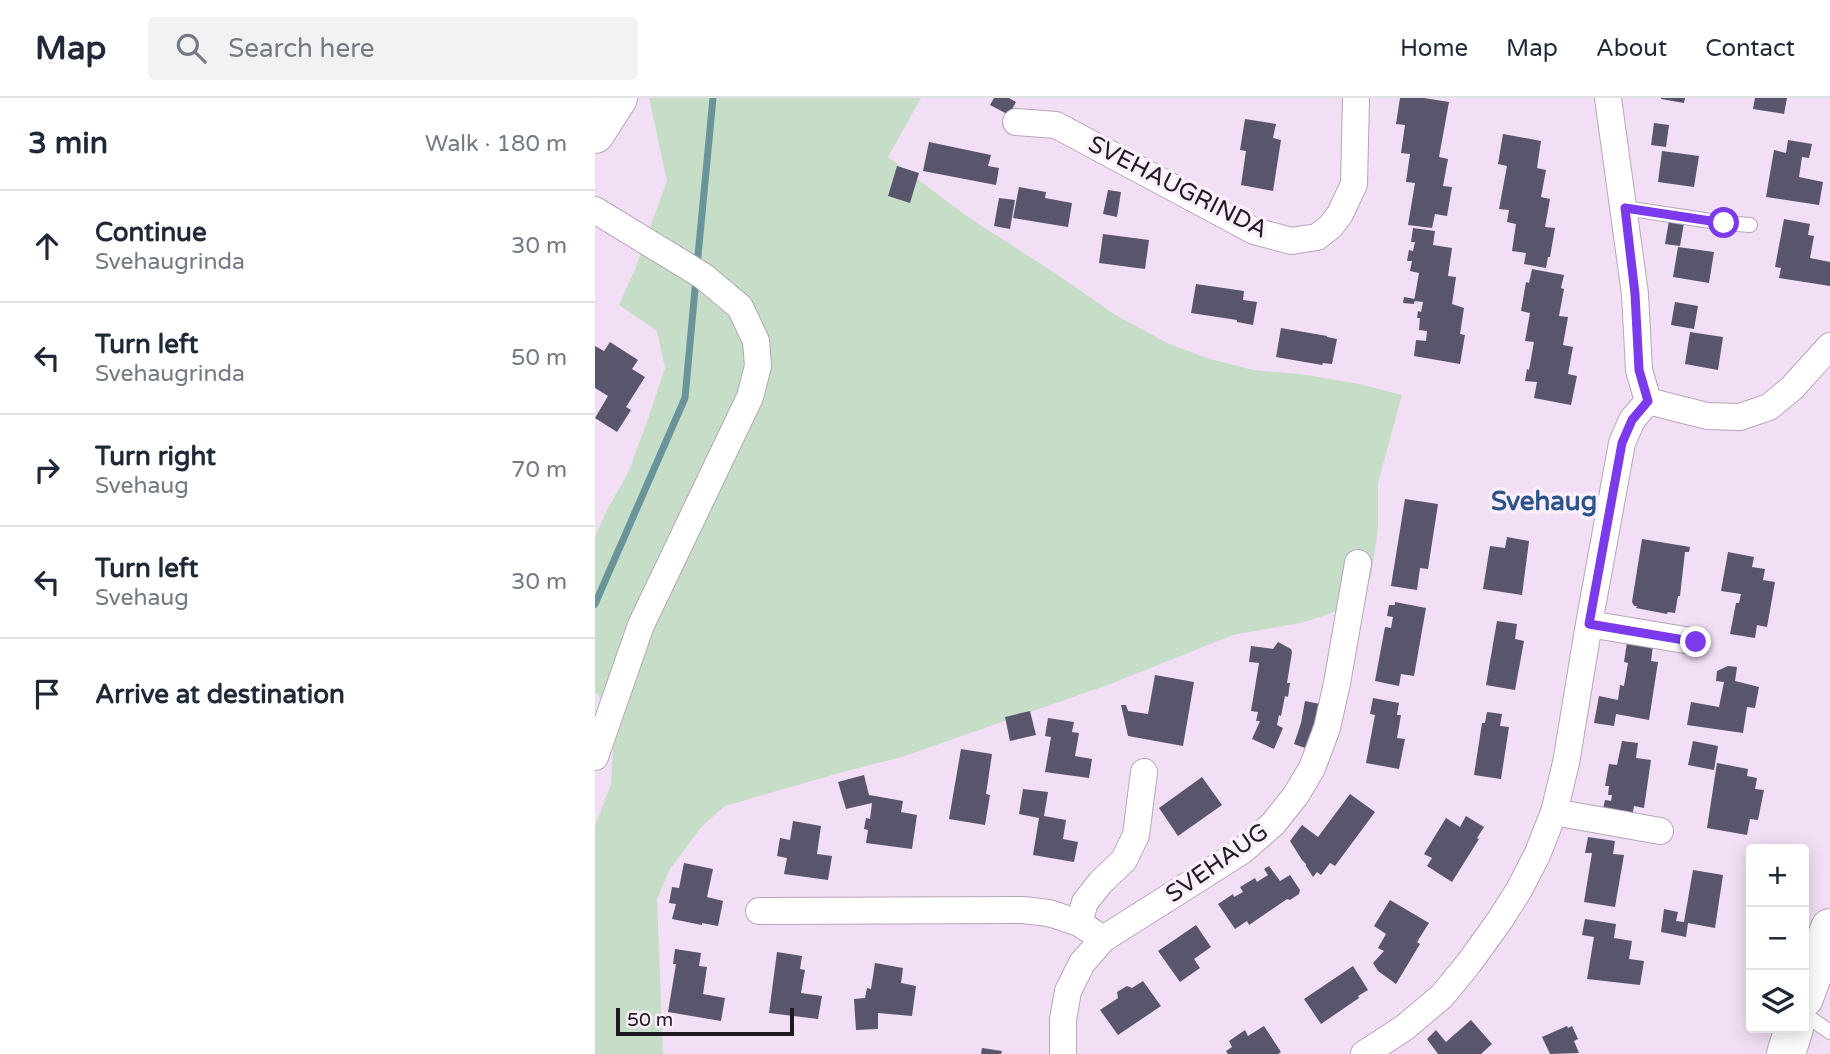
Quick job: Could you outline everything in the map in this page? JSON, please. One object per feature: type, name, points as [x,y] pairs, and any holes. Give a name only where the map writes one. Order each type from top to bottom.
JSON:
[{"type":"street","points":[[595,134],[618,98]]},
{"type":"street","name":"SVEHAUGRINDA","points":[[1016,122],[1056,125],[1254,230],[1291,241],[1317,237],[1330,227],[1340,214],[1354,184],[1356,98]]},
{"type":"street","points":[[1608,98],[1635,294],[1639,370],[1648,401]]},
{"type":"street","points":[[595,209],[703,276],[740,307],[756,341],[758,366],[750,397],[641,625],[595,757]]},
{"type":"street","points":[[1648,401],[1707,416],[1740,417],[1769,407],[1792,388],[1830,346]]},
{"type":"street","points":[[1364,1054],[1404,1028],[1442,996],[1469,963],[1519,890],[1537,855],[1554,812],[1566,763],[1622,443],[1632,420],[1648,401]]},
{"type":"street","name":"SVEHAUG","points":[[1063,1054],[1063,1020],[1068,991],[1082,963],[1103,939],[1242,851],[1273,824],[1296,795],[1311,768],[1327,728],[1358,563]]},
{"type":"street","points":[[1589,624],[1696,642]]},
{"type":"street","points":[[1079,923],[1085,902],[1124,860],[1136,835],[1144,772]]},
{"type":"street","points":[[1554,812],[1660,831]]},
{"type":"street","points":[[759,911],[1023,910],[1049,913],[1079,923],[1103,939]]},
{"type":"street","points":[[1809,985],[1830,928]]},
{"type":"street","points":[[1786,1054],[1792,1033]]},
{"type":"lane","points":[[1625,208],[1750,225]]},
{"type":"lane","points":[[1809,1017],[1830,1032]]},
{"type":"green space","points":[[649,98],[921,98],[888,157],[968,217],[1114,314],[1167,343],[1210,359],[1253,370],[1307,375],[1359,384],[1402,395],[1378,483],[1378,528],[1371,577],[1355,605],[1305,622],[1233,635],[1113,683],[902,757],[725,806],[702,826],[670,869],[657,899],[663,1054],[595,1054],[595,826],[611,784],[614,734],[595,692],[595,537],[628,473],[665,368],[657,331],[619,305],[667,181]]},
{"type":"building","points":[[994,98],[1009,98],[1016,102],[1009,115],[990,105]]},
{"type":"building","points":[[1400,98],[1449,102],[1439,157],[1448,159],[1443,186],[1452,187],[1447,216],[1435,214],[1432,228],[1408,225],[1415,183],[1406,182],[1410,154],[1401,153],[1405,125],[1396,124]]},
{"type":"building","points":[[1661,98],[1685,98],[1684,103]]},
{"type":"building","points":[[1755,98],[1787,98],[1784,114],[1753,109]]},
{"type":"building","points":[[1245,119],[1276,124],[1273,138],[1281,140],[1273,191],[1241,185],[1246,151],[1240,150]]},
{"type":"building","points":[[1654,123],[1669,125],[1666,147],[1651,145]]},
{"type":"building","points":[[1503,134],[1541,141],[1537,168],[1546,170],[1541,197],[1550,199],[1545,227],[1555,228],[1546,268],[1524,264],[1526,253],[1512,251],[1516,224],[1507,222],[1509,210],[1499,209],[1507,166],[1498,164]]},
{"type":"building","points":[[1788,140],[1812,144],[1809,158],[1802,157],[1799,177],[1823,182],[1819,205],[1766,197],[1774,150],[1786,153]]},
{"type":"building","points":[[929,142],[991,155],[988,166],[999,168],[996,185],[923,171]]},
{"type":"building","points":[[1662,151],[1699,156],[1694,187],[1658,182]]},
{"type":"building","points":[[897,166],[919,173],[910,203],[888,196]]},
{"type":"building","points":[[1019,187],[1046,192],[1045,198],[1072,203],[1068,227],[1013,218]]},
{"type":"building","points":[[1108,190],[1121,192],[1117,217],[1103,214]]},
{"type":"building","points":[[999,198],[1015,200],[1010,229],[994,226]]},
{"type":"building","points":[[1784,219],[1810,224],[1808,235],[1814,236],[1810,258],[1830,262],[1830,286],[1779,278],[1781,268],[1775,267]]},
{"type":"building","points":[[1669,220],[1684,223],[1680,246],[1665,244]]},
{"type":"building","points":[[1413,228],[1435,231],[1433,245],[1452,248],[1448,276],[1456,277],[1452,304],[1464,308],[1460,334],[1465,335],[1460,364],[1414,356],[1416,340],[1426,341],[1427,331],[1419,330],[1420,318],[1417,318],[1423,302],[1414,301],[1419,273],[1410,271],[1412,261],[1407,261],[1409,250],[1413,251],[1415,242],[1411,242]]},
{"type":"building","points":[[1103,234],[1149,240],[1145,269],[1099,263]]},
{"type":"building","points":[[1678,247],[1714,252],[1709,283],[1673,277]]},
{"type":"building","points":[[1532,269],[1564,275],[1559,316],[1568,317],[1563,345],[1573,347],[1568,374],[1577,376],[1571,405],[1534,398],[1537,382],[1525,381],[1534,342],[1525,341],[1530,313],[1521,311],[1526,282],[1529,283]]},
{"type":"building","points":[[1196,284],[1244,291],[1243,300],[1257,302],[1253,325],[1191,313]]},
{"type":"building","points":[[1404,297],[1415,299],[1414,304],[1403,303]]},
{"type":"building","points":[[1675,302],[1698,306],[1694,329],[1671,325]]},
{"type":"building","points":[[1281,328],[1337,339],[1332,364],[1322,365],[1276,357]]},
{"type":"building","points":[[1690,332],[1723,337],[1718,370],[1685,364]]},
{"type":"building","points":[[610,342],[638,360],[632,369],[645,377],[626,407],[631,410],[617,432],[595,418],[608,396],[595,388],[595,346],[604,351]]},
{"type":"building","points":[[1405,499],[1438,504],[1428,569],[1420,568],[1417,590],[1391,586]]},
{"type":"building","points":[[1507,537],[1529,541],[1522,595],[1483,589],[1490,546],[1505,548]]},
{"type":"building","points":[[1642,539],[1690,547],[1689,552],[1685,552],[1680,596],[1675,613],[1636,608],[1632,602]]},
{"type":"building","points":[[1728,552],[1754,557],[1752,567],[1765,569],[1763,580],[1775,582],[1767,627],[1757,625],[1755,638],[1730,634],[1736,603],[1739,603],[1741,594],[1721,591]]},
{"type":"building","points":[[1395,602],[1426,608],[1414,676],[1401,674],[1399,686],[1375,681],[1385,627],[1391,628],[1393,617],[1387,616],[1389,605],[1395,605]]},
{"type":"building","points":[[1497,621],[1517,624],[1515,639],[1524,641],[1515,690],[1486,685]]},
{"type":"building","points":[[1278,642],[1292,652],[1287,683],[1290,683],[1288,697],[1285,696],[1277,725],[1283,728],[1274,749],[1252,739],[1260,721],[1256,721],[1258,712],[1251,711],[1259,663],[1249,662],[1251,646],[1273,649]]},
{"type":"building","points":[[1627,642],[1653,646],[1651,661],[1658,662],[1649,720],[1616,714],[1614,726],[1594,723],[1599,696],[1618,700],[1620,685],[1624,686],[1628,663],[1624,662]]},
{"type":"building","points":[[1728,666],[1737,667],[1735,681],[1759,687],[1755,708],[1747,707],[1743,733],[1687,725],[1691,702],[1719,707],[1724,682],[1716,681],[1717,671]]},
{"type":"building","points":[[1155,675],[1194,682],[1183,746],[1128,736],[1121,705],[1126,705],[1128,711],[1148,714]]},
{"type":"building","points":[[1373,698],[1399,703],[1397,715],[1401,715],[1397,738],[1405,739],[1399,769],[1366,763],[1375,715],[1370,714]]},
{"type":"building","points":[[1305,701],[1320,704],[1316,725],[1312,725],[1316,727],[1308,749],[1294,744]]},
{"type":"building","points":[[1030,711],[1036,735],[1010,741],[1005,717]]},
{"type":"building","points":[[1487,712],[1502,714],[1500,726],[1509,727],[1501,779],[1474,775],[1482,723],[1485,723]]},
{"type":"building","points":[[1048,718],[1074,722],[1072,732],[1079,733],[1075,756],[1092,759],[1089,778],[1045,772],[1051,737],[1045,736]]},
{"type":"building","points":[[1622,741],[1638,743],[1636,758],[1651,760],[1644,808],[1634,806],[1632,817],[1602,813],[1605,800],[1611,801],[1612,795],[1608,795],[1609,786],[1605,786],[1609,764],[1617,765]]},
{"type":"building","points":[[1693,741],[1718,746],[1714,770],[1688,765]]},
{"type":"building","points":[[961,749],[992,754],[985,825],[949,819]]},
{"type":"building","points":[[1717,763],[1748,769],[1747,776],[1757,778],[1755,789],[1764,790],[1758,820],[1750,819],[1747,835],[1707,828]]},
{"type":"building","points":[[864,775],[869,795],[903,801],[901,812],[917,815],[912,849],[866,843],[868,830],[864,829],[866,818],[870,819],[872,803],[846,809],[838,782]]},
{"type":"building","points":[[1202,777],[1222,805],[1178,836],[1159,808]]},
{"type":"building","points":[[1023,789],[1048,792],[1044,816],[1066,820],[1063,839],[1078,842],[1074,862],[1033,855],[1039,818],[1019,814]]},
{"type":"building","points":[[1350,794],[1375,812],[1335,866],[1330,863],[1321,875],[1317,872],[1313,877],[1290,841],[1302,825],[1318,837]]},
{"type":"building","points":[[1466,816],[1484,827],[1452,882],[1427,866],[1432,858],[1424,854],[1446,818],[1460,827]]},
{"type":"building","points":[[793,821],[821,826],[817,854],[832,856],[828,880],[784,874],[787,858],[777,856],[780,838],[790,840]]},
{"type":"building","points":[[1588,837],[1615,841],[1613,854],[1624,855],[1615,907],[1584,902],[1592,853],[1585,853]]},
{"type":"building","points":[[684,863],[713,869],[707,897],[723,901],[718,926],[672,919],[676,904],[669,903],[672,887],[679,888]]},
{"type":"building","points":[[1269,866],[1280,881],[1290,875],[1300,890],[1299,894],[1249,925],[1247,921],[1235,929],[1218,904],[1233,894],[1234,897],[1243,892],[1240,887],[1255,878],[1257,882],[1268,875],[1264,869]]},
{"type":"building","points":[[1693,870],[1723,875],[1715,928],[1688,923],[1686,937],[1661,932],[1664,909],[1678,912],[1676,921],[1684,922]]},
{"type":"building","points":[[1390,900],[1429,923],[1396,984],[1378,971],[1373,963],[1384,951],[1378,948],[1386,934],[1374,926]]},
{"type":"building","points":[[1585,919],[1616,924],[1614,938],[1632,941],[1629,959],[1644,961],[1640,985],[1587,979],[1594,937],[1582,935]]},
{"type":"building","points":[[1196,925],[1211,947],[1194,959],[1200,968],[1180,982],[1158,951]]},
{"type":"building","points":[[675,949],[701,953],[699,966],[707,967],[703,994],[725,998],[721,1021],[668,1012],[676,964],[673,964]]},
{"type":"building","points":[[777,952],[802,956],[800,969],[805,970],[801,993],[822,996],[818,1019],[769,1013]]},
{"type":"building","points":[[875,963],[903,968],[901,983],[916,986],[912,1016],[878,1013],[878,1029],[856,1030],[854,999],[865,998],[867,988],[871,989]]},
{"type":"building","points":[[1353,966],[1368,990],[1321,1024],[1304,999]]},
{"type":"building","points":[[1143,981],[1161,1006],[1118,1035],[1100,1010],[1118,998],[1117,992],[1127,986],[1132,988]]},
{"type":"building","points":[[1471,1020],[1492,1044],[1481,1054],[1438,1054],[1427,1039],[1436,1030],[1446,1042]]},
{"type":"building","points":[[1264,1026],[1281,1052],[1228,1054],[1226,1051],[1232,1047],[1229,1041],[1245,1030],[1248,1036]]},
{"type":"building","points":[[1572,1026],[1578,1039],[1574,1041],[1579,1053],[1550,1054],[1542,1037]]},
{"type":"building","points":[[982,1048],[1002,1051],[1001,1054],[981,1054]]},
{"type":"waterway","points":[[697,266],[713,98]]},
{"type":"waterway","points":[[595,604],[685,398],[696,278]]},
{"type":"district","name":"Svehaug","points":[[1544,501]]},
{"type":"route","points":[[1696,642],[1589,624],[1622,443],[1632,420],[1648,401],[1639,370],[1635,294],[1625,208],[1724,223]]}]
